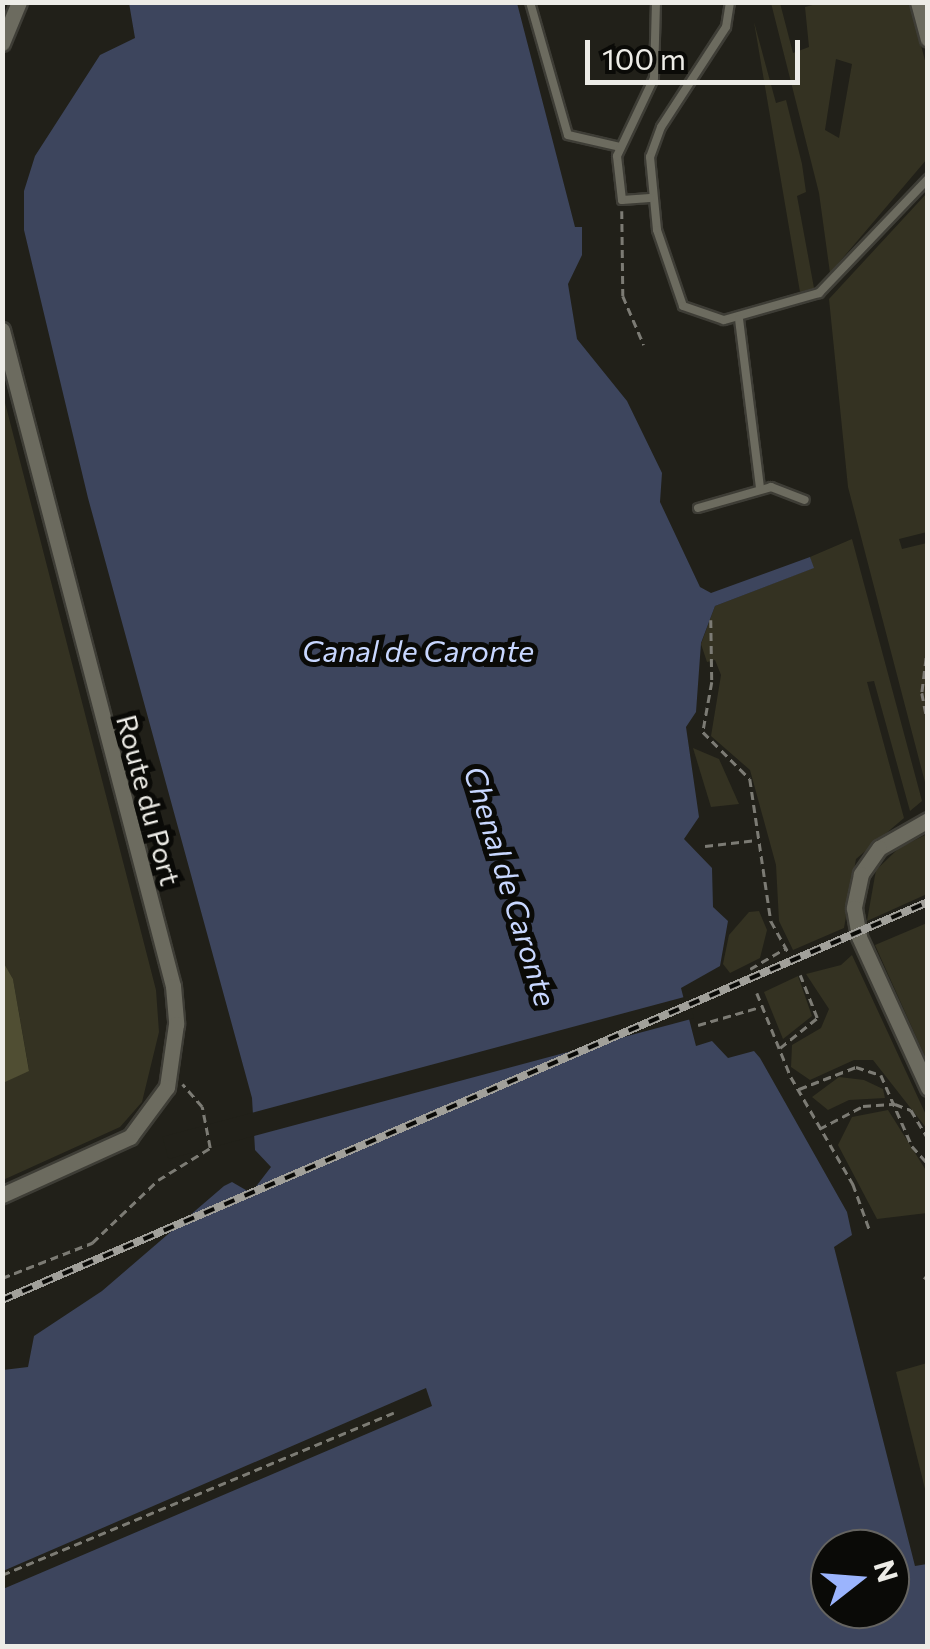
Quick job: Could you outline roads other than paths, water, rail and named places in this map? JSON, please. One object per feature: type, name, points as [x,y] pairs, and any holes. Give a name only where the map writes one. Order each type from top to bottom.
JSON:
[{"type":"street","points":[[2,43],[19,2]]},
{"type":"street","points":[[918,2],[928,40]]},
{"type":"street","name":"Route du Port","points":[[2,330],[172,986],[170,1077],[152,1113],[130,1138],[2,1195]]},
{"type":"street","points":[[928,820],[879,848],[861,874],[854,908],[859,937],[928,1088]]},
{"type":"lane","points":[[530,2],[568,135],[620,147]]},
{"type":"lane","points":[[650,198],[622,200],[620,147],[654,78],[656,2]]},
{"type":"lane","points":[[730,2],[726,28],[654,142],[650,198],[683,306],[711,320],[739,318],[824,290],[928,179]]},
{"type":"lane","points":[[739,318],[760,488]]},
{"type":"lane","points":[[698,508],[760,488],[780,488],[805,500]]},
{"type":"water","name":"Canal de Caronte","points":[[129,3],[517,3],[575,227],[582,227],[582,255],[568,284],[577,339],[627,401],[662,473],[660,502],[700,587],[711,593],[810,557],[814,568],[715,606],[701,643],[696,712],[686,727],[699,817],[684,839],[712,868],[713,907],[728,921],[720,966],[681,988],[696,1046],[712,1041],[728,1058],[754,1051],[760,1058],[847,1212],[852,1235],[834,1247],[906,1529],[810,1529],[810,1629],[910,1629],[910,1546],[915,1566],[927,1564],[927,1646],[3,1646],[3,1589],[432,1406],[426,1388],[3,1571],[3,1370],[28,1367],[34,1336],[102,1291],[224,1186],[232,1182],[251,1193],[271,1167],[255,1150],[252,1098],[88,498],[24,230],[24,191],[35,156],[100,55],[135,38]]},
{"type":"railway","points":[[2,1300],[928,902]]},
{"type":"water label","name":"Chenal de Caronte","points":[[511,886]]}]
